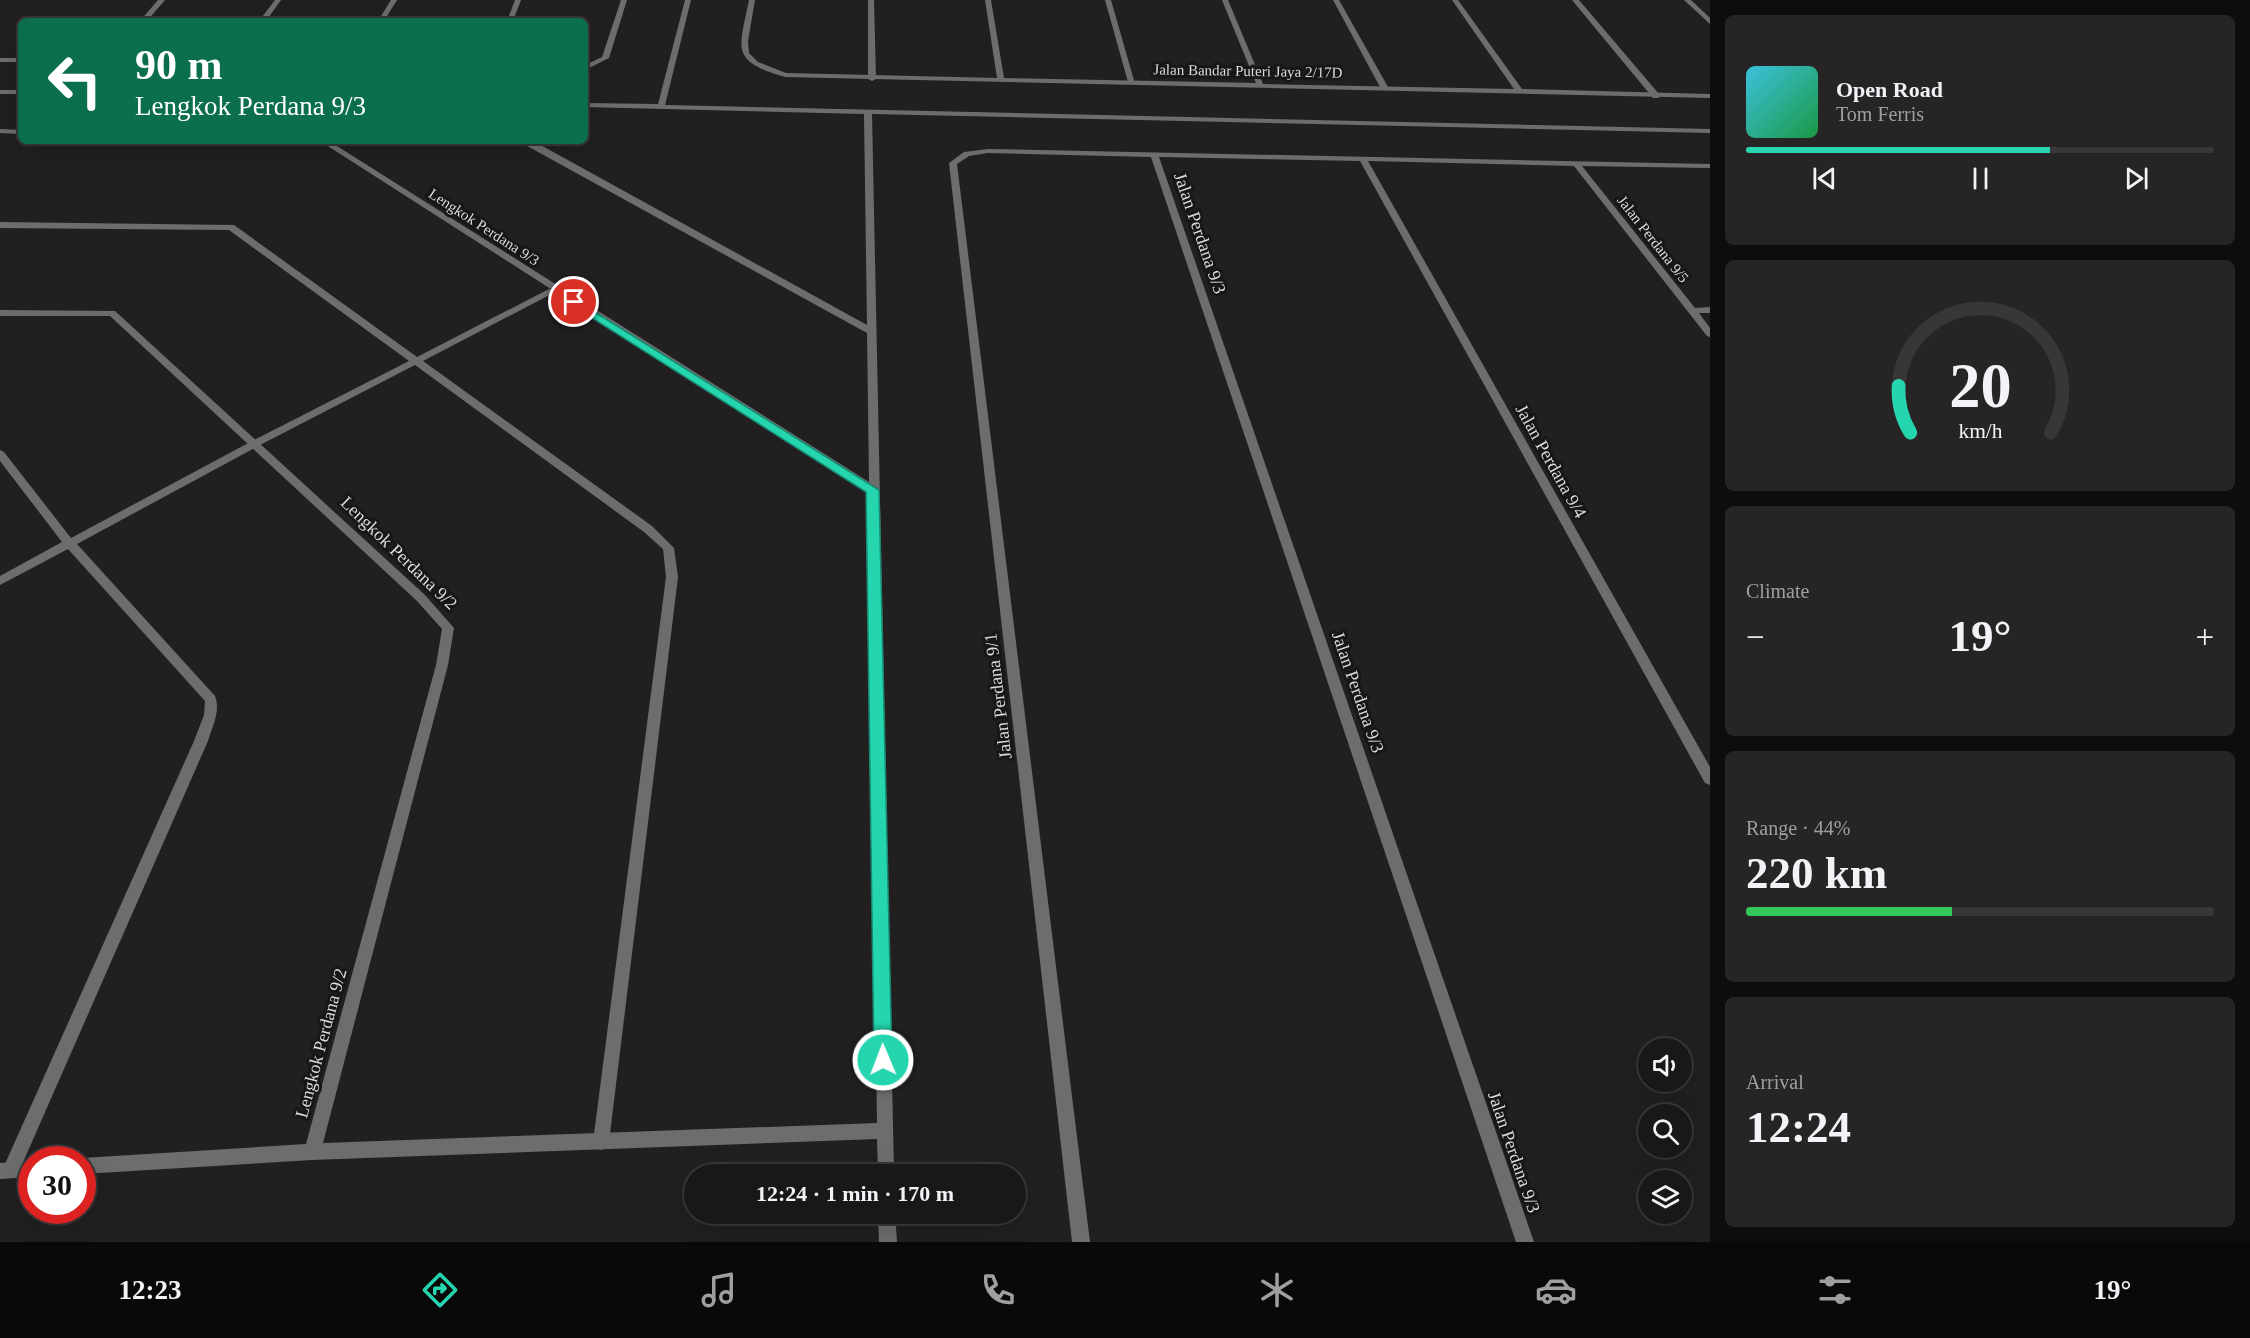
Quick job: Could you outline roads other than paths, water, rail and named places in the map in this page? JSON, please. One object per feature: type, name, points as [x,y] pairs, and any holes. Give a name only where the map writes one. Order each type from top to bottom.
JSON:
[{"type":"street","points":[[146,18],[162,0]]},
{"type":"street","points":[[264,18],[278,0]]},
{"type":"street","points":[[383,18],[394,0]]},
{"type":"street","points":[[511,18],[518,0]]},
{"type":"street","points":[[588,66],[605,58],[624,0]]},
{"type":"street","points":[[661,106],[688,0]]},
{"type":"street","name":"Jalan Bandar Puteri Jaya 2/17D","points":[[752,0],[744,40],[745,54],[755,64],[785,75],[872,79],[1384,87],[1710,96]]},
{"type":"street","points":[[871,0],[872,79]]},
{"type":"street","points":[[988,0],[1001,80]]},
{"type":"street","points":[[1108,0],[1132,82]]},
{"type":"street","points":[[1225,0],[1260,85]]},
{"type":"street","points":[[1336,0],[1384,87]]},
{"type":"street","points":[[1455,0],[1519,91]]},
{"type":"street","points":[[1575,0],[1656,96]]},
{"type":"street","points":[[1687,0],[1710,22]]},
{"type":"street","points":[[0,60],[18,60]]},
{"type":"street","points":[[0,92],[18,92]]},
{"type":"street","points":[[588,105],[1710,131]]},
{"type":"street","points":[[868,111],[886,1164]]},
{"type":"street","points":[[1,133],[18,132]]},
{"type":"street","name":"Lengkok Perdana 9/3","points":[[329,144],[554,290],[873,490]]},
{"type":"street","points":[[531,144],[871,331]]},
{"type":"street","name":"Jalan Perdana 9/1","points":[[1082,1242],[953,163],[967,154],[988,151],[1154,155]]},
{"type":"street","points":[[1154,155],[1710,166]]},
{"type":"street","name":"Jalan Perdana 9/3","points":[[1154,155],[1525,1242]]},
{"type":"street","name":"Jalan Perdana 9/4","points":[[1363,160],[1710,779]]},
{"type":"street","name":"Jalan Perdana 9/5","points":[[1575,162],[1710,334]]},
{"type":"street","points":[[0,225],[231,227],[648,530],[668,548],[672,577],[601,1142]]},
{"type":"street","points":[[0,582],[256,443],[554,290]]},
{"type":"street","points":[[1692,311],[1710,310]]},
{"type":"street","name":"Lengkok Perdana 9/2","points":[[0,313],[112,313],[422,598],[448,628],[439,677],[312,1152]]},
{"type":"street","points":[[0,454],[70,544],[211,700],[210,715],[201,741],[6,1171]]},
{"type":"street","points":[[96,1165],[312,1152],[884,1131]]},
{"type":"street","points":[[887,1224],[888,1242]]}]
